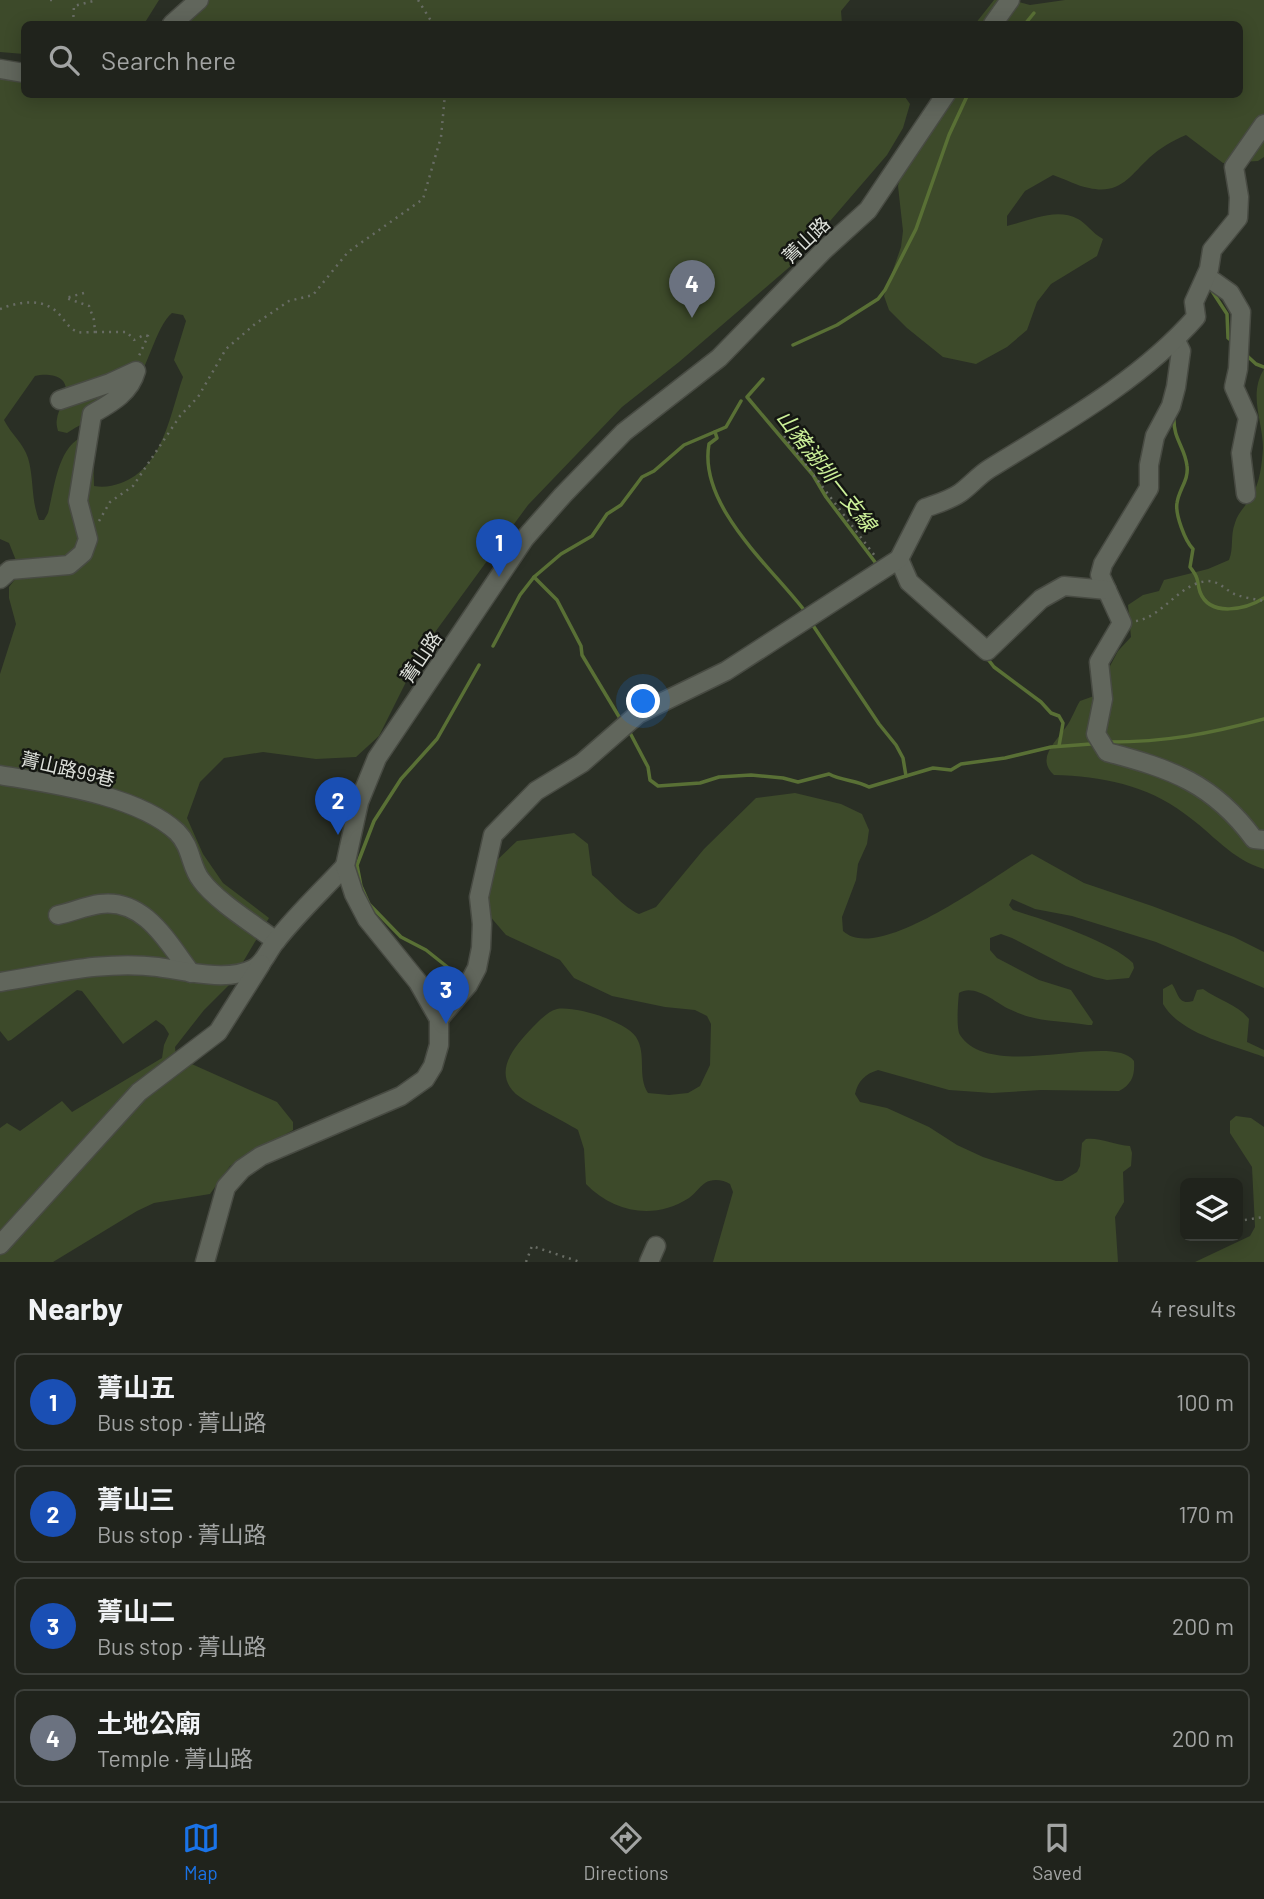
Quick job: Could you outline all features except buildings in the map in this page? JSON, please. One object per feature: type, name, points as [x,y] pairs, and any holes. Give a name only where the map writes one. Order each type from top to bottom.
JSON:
[{"type":"street","points":[[175,21],[199,0]]},
{"type":"street","points":[[995,21],[1010,0]]},
{"type":"street","points":[[0,69],[21,72]]},
{"type":"street","name":"菁山路","points":[[345,866],[359,802],[377,758],[526,538],[624,432],[719,358],[816,258],[868,210],[943,98]]},
{"type":"street","points":[[439,1019],[468,985],[477,968],[482,924],[479,897],[493,835],[536,792],[582,763],[638,715],[726,671],[892,564],[925,508],[958,495],[985,471],[1107,394],[1176,341],[1196,317],[1194,302],[1206,276],[1212,250],[1238,218],[1239,197],[1234,167],[1264,124]]},
{"type":"street","points":[[1206,276],[1230,293],[1241,312],[1238,369],[1234,387],[1248,418],[1241,453],[1247,494]]},
{"type":"street","points":[[1176,341],[1181,351],[1176,387],[1171,406],[1155,436],[1149,465],[1149,488],[1103,564],[1100,575],[1122,622],[1099,662],[1103,699],[1096,734],[1107,752],[1156,765],[1199,785],[1237,816],[1254,839],[1264,840]]},
{"type":"street","points":[[0,579],[10,570],[69,565],[83,553],[88,539],[78,501],[92,414],[119,398],[133,382],[136,371]]},
{"type":"street","points":[[60,400],[136,371]]},
{"type":"street","points":[[892,564],[909,583],[987,652],[1041,599],[1064,586],[1107,590]]},
{"type":"street","name":"菁山路99巷","points":[[0,775],[98,794],[155,815],[179,834],[191,852],[199,878],[210,890],[276,941]]},
{"type":"street","points":[[0,1245],[139,1092],[218,1032],[276,941],[345,866],[354,894],[367,919],[418,982],[439,1019],[439,1045],[433,1066],[425,1079],[401,1096],[261,1156],[243,1170],[226,1187],[205,1262]]},
{"type":"street","points":[[58,915],[101,904],[130,907],[151,920],[191,973]]},
{"type":"street","points":[[0,982],[124,964],[191,973],[233,974],[261,964]]},
{"type":"path","points":[[50,0],[56,0]]},
{"type":"path","points":[[73,21],[74,6],[97,0]]},
{"type":"path","points":[[418,0],[431,21]]},
{"type":"path","points":[[88,539],[110,502],[134,486],[180,416],[198,397],[226,349],[255,324],[289,301],[313,295],[348,252],[423,199],[441,138],[445,98]]},
{"type":"path","points":[[84,292],[66,298],[89,306],[95,332]]},
{"type":"path","points":[[0,309],[19,301],[47,305],[57,311],[69,327],[77,332],[127,332],[134,340],[144,335],[148,337],[136,361],[136,371]]},
{"type":"path","points":[[784,436],[892,564]]},
{"type":"path","points":[[1122,622],[1140,621],[1151,616],[1171,599],[1208,581],[1235,595],[1264,601]]},
{"type":"path","points":[[1243,1220],[1264,1217]]},
{"type":"path","points":[[526,1262],[532,1246],[580,1262]]},
{"type":"green space","points":[[0,0],[159,0],[146,21],[21,21],[21,54],[0,52]]},
{"type":"green space","points":[[208,0],[850,0],[841,11],[842,21],[185,21]]},
{"type":"green space","points":[[994,0],[1011,0],[1030,5],[1065,0],[1264,0],[1264,157],[1258,161],[1223,163],[1186,135],[1157,151],[1124,182],[1109,189],[1080,186],[1053,175],[1025,191],[1007,216],[1007,226],[1042,216],[1061,214],[1078,219],[1103,239],[1097,256],[1051,284],[1037,302],[1027,330],[1007,347],[976,364],[943,357],[889,310],[884,296],[901,247],[903,231],[898,186],[910,135],[932,98],[1243,98],[1243,21],[977,21]]},
{"type":"green space","points":[[0,77],[21,79],[21,98],[906,98],[910,104],[903,128],[887,155],[793,264],[622,407],[528,505],[422,650],[379,736],[356,757],[316,759],[263,752],[224,758],[200,782],[187,818],[203,854],[223,883],[269,918],[230,984],[204,1010],[175,1047],[176,1057],[277,1102],[293,1122],[293,1130],[230,1166],[210,1194],[154,1203],[53,1262],[0,1262],[0,1128],[7,1123],[20,1131],[62,1101],[72,1112],[162,1058],[169,1034],[156,1020],[123,1044],[82,991],[77,990],[11,1040],[8,1041],[0,1031],[0,674],[16,624],[9,587],[16,578],[17,563],[9,543],[0,539]],"holes":[[[172,313],[183,315],[186,321],[174,360],[183,377],[169,423],[156,453],[135,476],[114,485],[94,486],[93,443],[80,438],[72,444],[61,461],[48,513],[44,520],[39,520],[28,458],[4,420],[35,376],[50,375],[63,381],[66,391],[57,420],[58,431],[67,433],[108,411],[131,391],[161,328]]]},
{"type":"green space","points":[[1264,369],[1264,869],[1232,853],[1185,814],[1155,796],[1106,780],[1054,775],[1049,769],[1047,756],[1080,701],[1094,696],[1118,651],[1131,637],[1128,605],[1143,595],[1159,591],[1164,580],[1208,569],[1229,560],[1236,519],[1252,496],[1260,473],[1263,448],[1257,389]]},
{"type":"green space","points":[[795,793],[841,804],[862,814],[869,830],[867,844],[842,917],[843,931],[860,938],[883,936],[909,927],[966,896],[1032,854],[1084,883],[1234,937],[1264,952],[1264,988],[1156,942],[1072,916],[1035,909],[1012,899],[1009,905],[1013,910],[1094,939],[1123,955],[1133,963],[1134,968],[1129,978],[1107,980],[1066,966],[1001,934],[990,938],[990,950],[997,958],[1039,980],[1071,990],[1093,1022],[1088,1025],[1029,1017],[971,990],[959,993],[960,1035],[975,1049],[997,1055],[1102,1051],[1121,1053],[1134,1061],[1130,1082],[1119,1091],[1041,1090],[992,1093],[949,1090],[878,1070],[866,1076],[858,1085],[855,1094],[860,1102],[887,1108],[929,1127],[957,1145],[983,1157],[1056,1181],[1062,1181],[1077,1172],[1082,1143],[1086,1139],[1130,1146],[1131,1166],[1123,1172],[1124,1202],[1115,1217],[1118,1262],[713,1262],[733,1192],[730,1184],[718,1180],[708,1181],[689,1198],[676,1205],[649,1211],[609,1202],[586,1184],[584,1149],[578,1130],[525,1100],[508,1084],[506,1067],[519,1042],[547,1014],[557,1009],[565,1009],[611,1020],[636,1037],[648,1093],[688,1093],[700,1086],[710,1065],[711,1024],[707,1016],[695,1010],[612,996],[574,978],[560,960],[506,935],[488,914],[489,886],[495,862],[517,841],[574,833],[588,844],[592,875],[621,902],[639,914],[656,907],[704,849],[756,798]]},
{"type":"green space","points":[[1172,984],[1184,1002],[1193,1001],[1197,990],[1203,989],[1239,1010],[1249,1019],[1247,1042],[1264,1050],[1264,1057],[1209,1038],[1182,1024],[1163,1004],[1163,989]]},
{"type":"green space","points":[[1236,1116],[1251,1118],[1264,1127],[1264,1262],[1195,1262],[1243,1241],[1255,1227],[1252,1167],[1230,1133],[1230,1121]]},
{"type":"waterway","points":[[1027,21],[1034,13]]},
{"type":"waterway","points":[[793,345],[837,325],[878,299],[885,290],[916,229],[949,135],[966,98]]},
{"type":"waterway","points":[[1210,288],[1227,314],[1228,338],[1233,342]]},
{"type":"waterway","points":[[1244,353],[1256,364],[1264,367]]},
{"type":"waterway","name":"山豬湖圳一支線","points":[[763,379],[747,397],[813,475],[826,497],[878,566]]},
{"type":"waterway","points":[[493,646],[520,595],[534,577],[561,554],[592,536],[607,514],[621,505],[642,477],[654,471],[684,445],[726,427],[741,401]]},
{"type":"waterway","points":[[1174,418],[1175,432],[1186,459],[1187,471],[1177,508],[1184,534],[1193,549],[1190,567],[1197,577],[1200,592],[1212,605],[1229,609],[1264,598]]},
{"type":"waterway","points":[[715,432],[717,438],[709,444],[709,467],[714,489],[725,512],[756,554],[804,610]]},
{"type":"waterway","points":[[534,577],[557,600],[581,646],[582,655],[621,720]]},
{"type":"waterway","points":[[812,624],[896,745],[903,758],[906,776]]},
{"type":"waterway","points":[[987,658],[994,667],[1041,702],[1051,713],[1059,716],[1063,723],[1059,746]]},
{"type":"waterway","points":[[465,981],[426,950],[401,937],[369,904],[361,886],[357,865],[374,821],[401,779],[437,739],[479,665]]},
{"type":"waterway","points":[[1109,742],[1150,741],[1187,736],[1264,719]]},
{"type":"waterway","points":[[628,729],[648,767],[650,780],[658,786],[751,775],[798,782],[829,774],[869,787],[933,768],[951,770],[961,764],[1005,758],[1051,747],[1091,744]]},
{"type":"place","name":"土地公廟","points":[[692,318]]},
{"type":"place","name":"菁山五","points":[[499,577]]},
{"type":"place","name":"菁山三","points":[[338,835]]},
{"type":"place","name":"菁山二","points":[[446,1024]]}]
